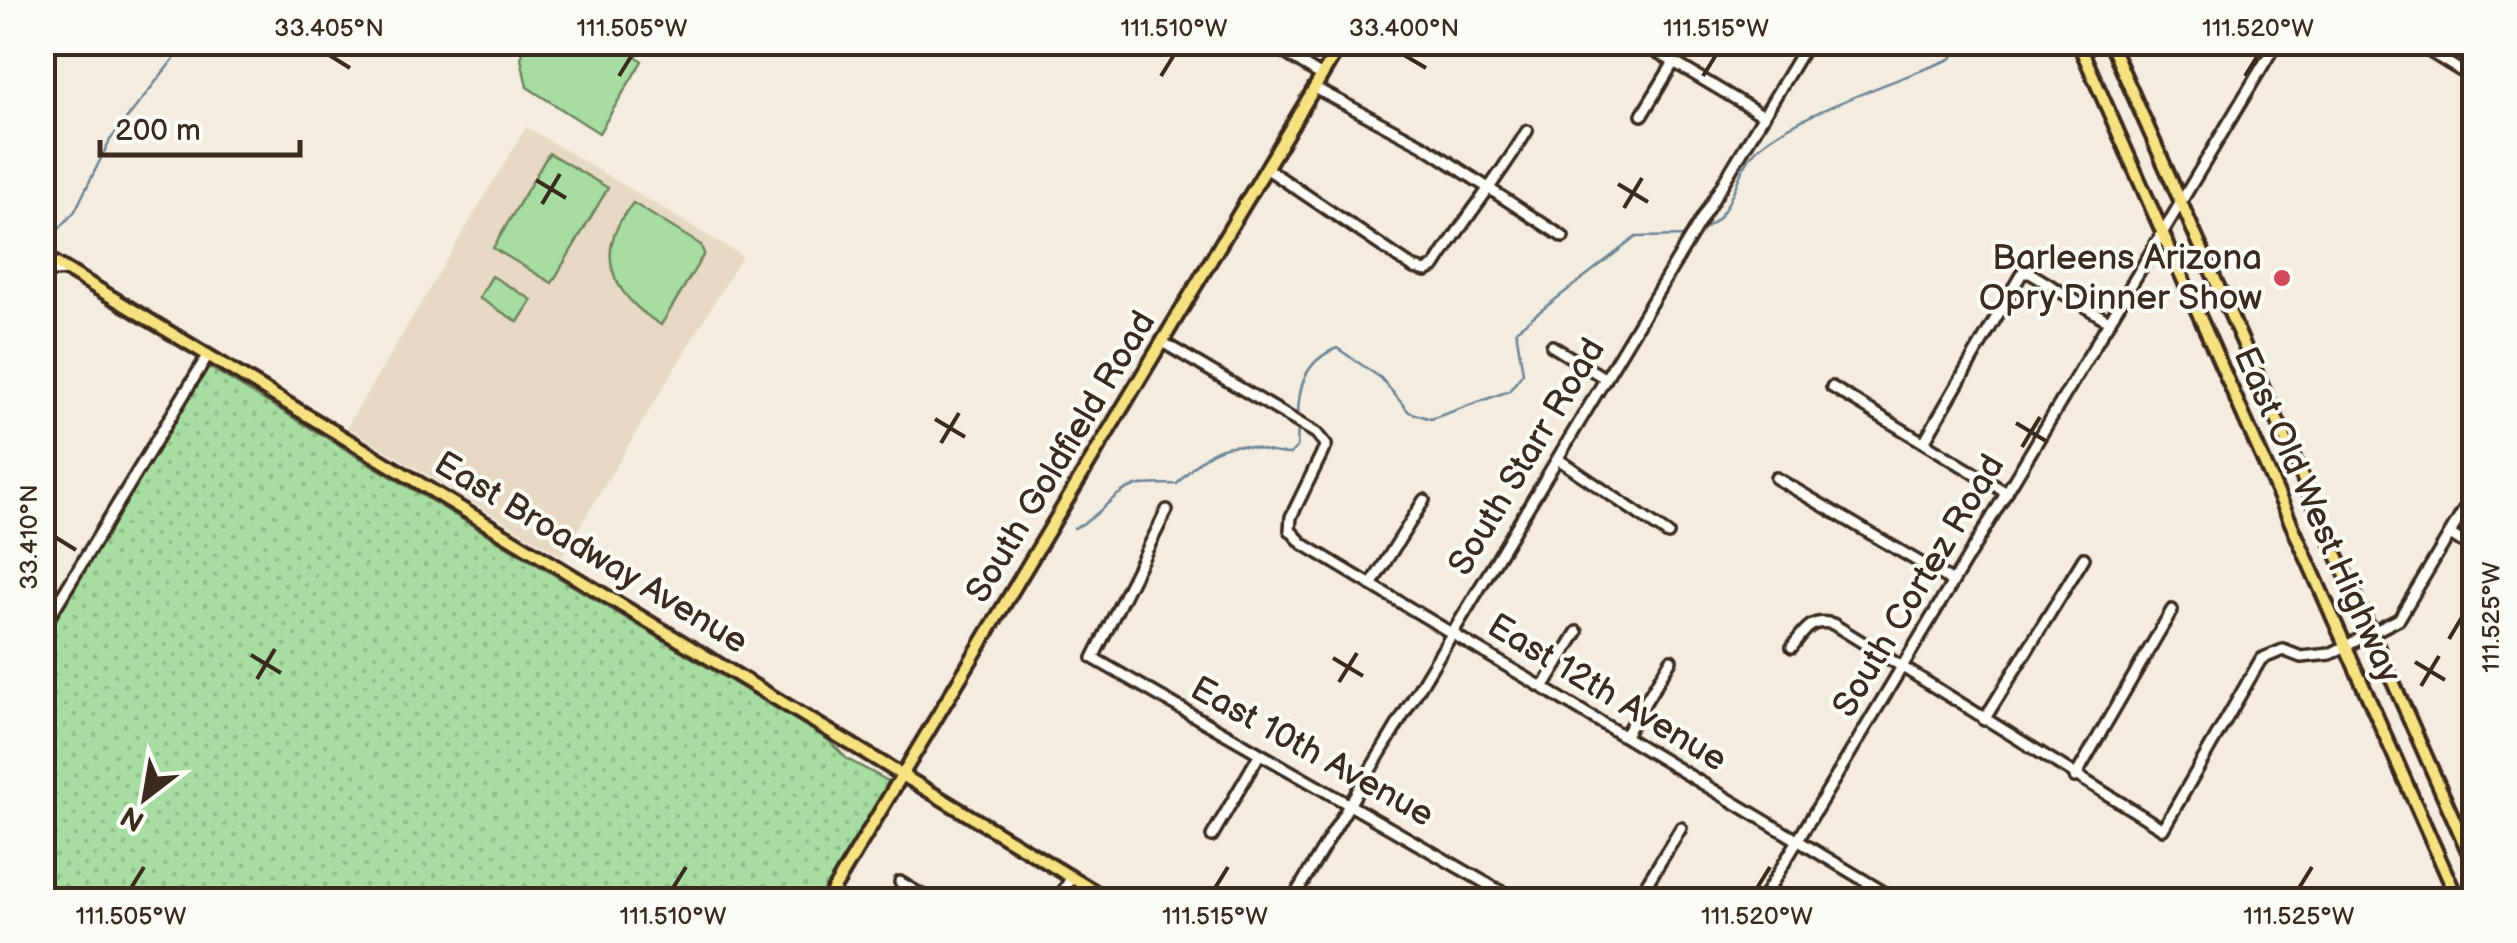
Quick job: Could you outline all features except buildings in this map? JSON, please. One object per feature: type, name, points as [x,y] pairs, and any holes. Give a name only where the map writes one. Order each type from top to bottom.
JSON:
[{"type":"main road","name":"South Goldfield Road","points":[[827,900],[1342,42]]},
{"type":"main road","name":"East Old West Highway","points":[[2078,42],[2458,900]]},
{"type":"main road","name":"East Old West Highway","points":[[2110,42],[2474,865]]},
{"type":"main road","name":"East Broadway Avenue","points":[[42,255],[1109,900]]},
{"type":"street","points":[[1267,42],[1322,76]]},
{"type":"street","points":[[1640,42],[1764,116]]},
{"type":"street","name":"South Starr Road","points":[[1292,900],[1808,42]]},
{"type":"street","name":"South Cortez Road","points":[[1762,900],[2277,42]]},
{"type":"street","points":[[2414,42],[2474,79]]},
{"type":"street","points":[[1642,115],[1674,62]]},
{"type":"street","points":[[1315,88],[1424,146],[1563,237]]},
{"type":"street","points":[[1266,168],[1414,268],[1426,271],[1435,266],[1527,131]]},
{"type":"street","points":[[42,272],[67,270]]},
{"type":"street","points":[[1924,442],[2022,273],[2030,273],[2110,322]]},
{"type":"street","name":"East 12th Avenue","points":[[1162,342],[1316,432],[1326,445],[1291,517],[1290,530],[1303,544],[1626,734],[1897,900]]},
{"type":"street","points":[[1552,346],[1606,379]]},
{"type":"street","points":[[42,629],[208,355]]},
{"type":"street","points":[[1832,387],[2007,493]]},
{"type":"street","points":[[1558,459],[1668,534]]},
{"type":"street","points":[[1776,478],[1953,582]]},
{"type":"street","points":[[1792,647],[1808,625],[1819,620],[1834,624],[2163,829],[2261,659],[2282,650],[2316,658],[2400,619],[2474,495]]},
{"type":"street","points":[[1371,585],[1424,500]]},
{"type":"street","name":"East 10th Avenue","points":[[1167,510],[1093,658],[1258,757],[1504,894]]},
{"type":"street","points":[[2450,534],[2474,550]]},
{"type":"street","points":[[1984,720],[2084,558]]},
{"type":"street","points":[[2075,777],[2172,610]]},
{"type":"street","points":[[1544,686],[1577,632]]},
{"type":"street","points":[[1626,734],[1670,660]]},
{"type":"street","points":[[1212,836],[1258,757]]},
{"type":"street","points":[[1637,900],[1681,828]]},
{"type":"street","points":[[1058,900],[1071,878]]},
{"type":"street","points":[[900,882],[930,900]]},
{"type":"shaded area","points":[[526,127],[742,256],[562,556],[347,427]]},
{"type":"green space","points":[[619,42],[642,61],[599,133],[527,87],[521,58],[527,43]]},
{"type":"green space","points":[[549,153],[608,188],[552,283],[493,248]]},
{"type":"green space","points":[[633,203],[701,245],[704,254],[661,325],[630,300],[613,271],[613,239]]},
{"type":"green space","points":[[492,276],[532,300],[518,322],[479,298]]},
{"type":"green space","points":[[207,366],[827,739],[847,759],[888,781],[819,900],[43,900],[43,641]]},
{"type":"waterway","points":[[45,245],[75,211],[110,140],[187,42]]},
{"type":"waterway","points":[[1700,231],[1720,216],[1747,161],[1770,138],[1818,112],[1950,59],[1967,42]]},
{"type":"waterway","points":[[1298,418],[1300,395],[1311,367],[1337,348],[1381,378],[1409,412],[1431,419],[1509,391],[1523,373],[1516,330],[1636,237],[1688,236]]},
{"type":"waterway","points":[[1074,528],[1127,489],[1177,484],[1198,463],[1223,448],[1243,446],[1290,454],[1297,447],[1298,426]]},
{"type":"place","name":"Barleens Arizona Opry Dinner Show","points":[[2282,278]]}]
